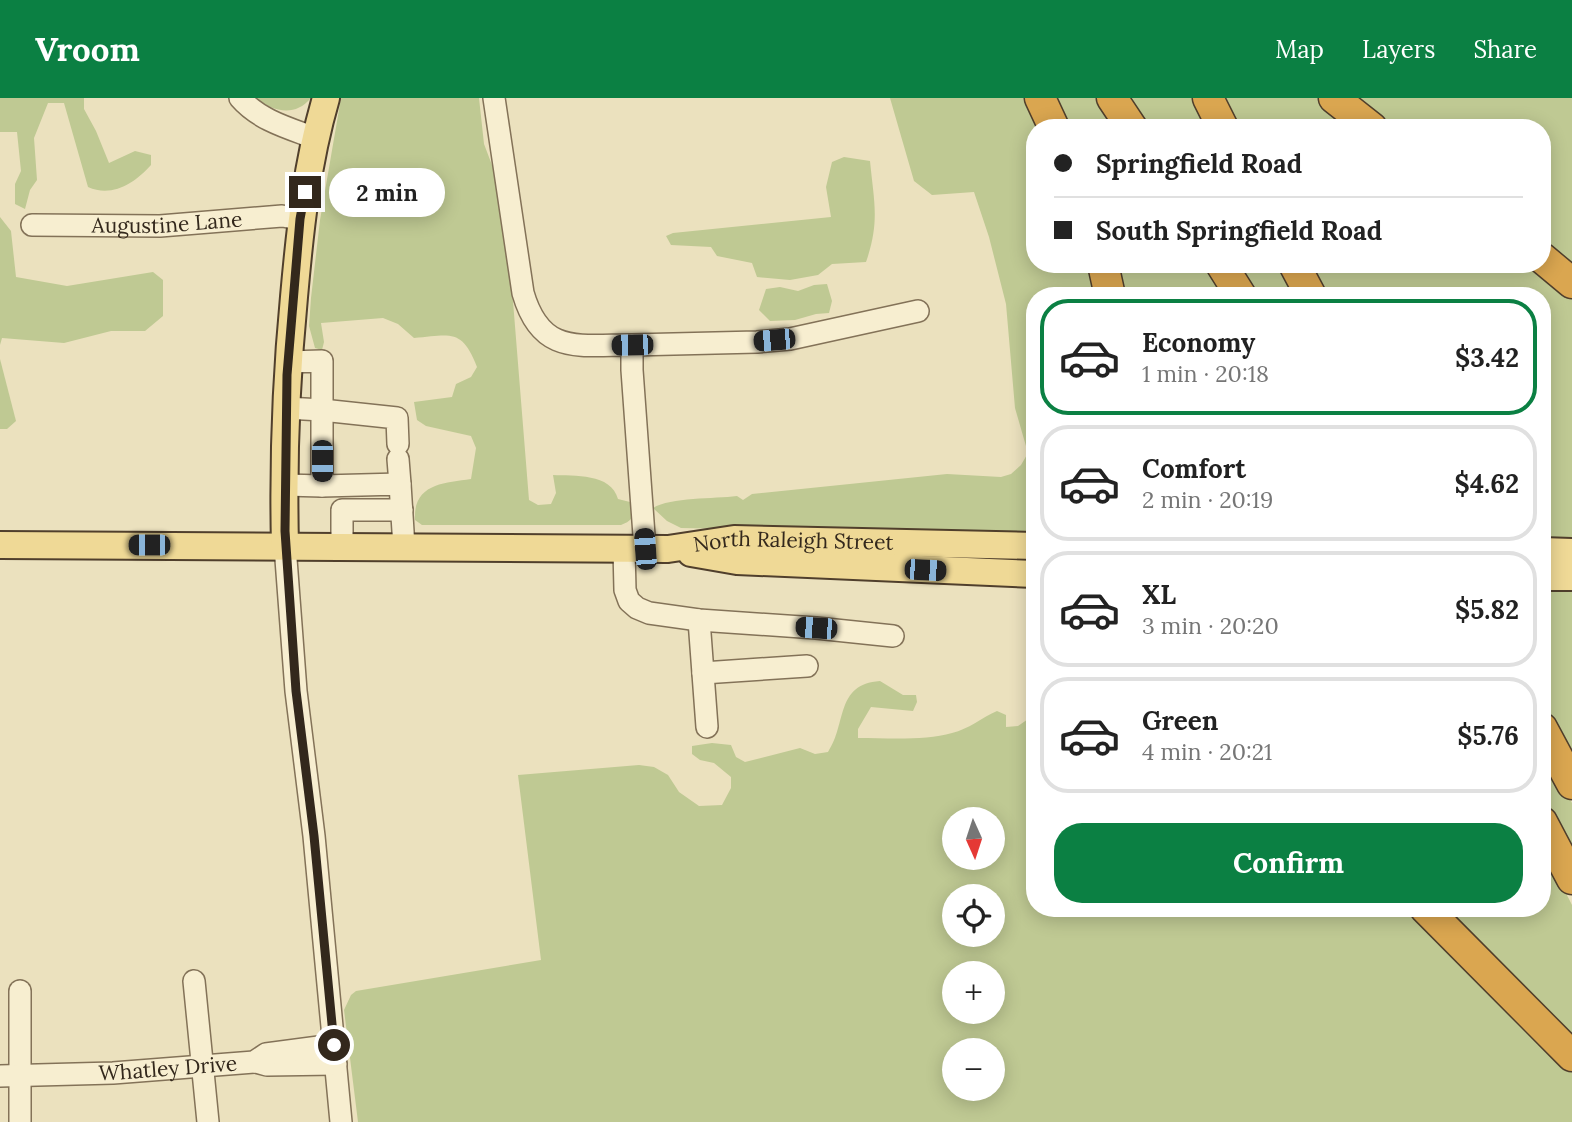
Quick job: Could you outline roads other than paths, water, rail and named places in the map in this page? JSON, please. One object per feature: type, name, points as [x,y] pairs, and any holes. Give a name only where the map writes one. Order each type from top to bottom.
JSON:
[{"type":"highway","points":[[1040,98],[1050,119]]},
{"type":"highway","points":[[1112,98],[1126,119]]},
{"type":"highway","points":[[1208,98],[1218,119]]},
{"type":"highway","points":[[1334,98],[1361,119]]},
{"type":"highway","points":[[1551,266],[1572,283]]},
{"type":"highway","points":[[1551,744],[1572,784]]},
{"type":"highway","points":[[1551,839],[1572,879]]},
{"type":"highway","points":[[1434,917],[1572,1056]]},
{"type":"main road","points":[[285,546],[288,362],[300,219],[315,138],[326,98]]},
{"type":"main road","name":"North Raleigh Street","points":[[646,549],[734,540],[1026,546]]},
{"type":"main road","points":[[0,544],[646,549]]},
{"type":"main road","name":"North Raleigh Street","points":[[646,549],[737,561],[1026,574]]},
{"type":"main road","points":[[1551,551],[1572,552]]},
{"type":"main road","points":[[1551,577],[1572,578]]},
{"type":"street","points":[[240,98],[254,112],[272,122],[315,138]]},
{"type":"street","points":[[494,98],[523,293],[528,313],[538,328],[553,340],[567,344],[632,345],[757,342],[790,339],[918,311]]},
{"type":"street","name":"Augustine Lane","points":[[32,225],[160,226],[282,216],[300,219]]},
{"type":"street","points":[[632,345],[646,549],[625,590],[629,601],[649,613],[699,620],[893,636]]},
{"type":"street","points":[[288,362],[322,361],[322,486],[342,510],[342,547]]},
{"type":"street","points":[[286,408],[397,418],[404,547]]},
{"type":"street","points":[[342,510],[400,484]]},
{"type":"street","points":[[285,485],[322,486],[367,497],[401,510]]},
{"type":"street","points":[[285,546],[296,691],[314,836],[341,1122]]},
{"type":"street","points":[[699,620],[707,727]]},
{"type":"street","points":[[703,673],[807,666]]},
{"type":"street","points":[[194,981],[208,1122]]},
{"type":"street","points":[[20,991],[10,1075],[20,1122]]},
{"type":"street","name":"Whatley Drive","points":[[10,1075],[113,1073],[254,1062],[266,1054],[335,1054]]}]
